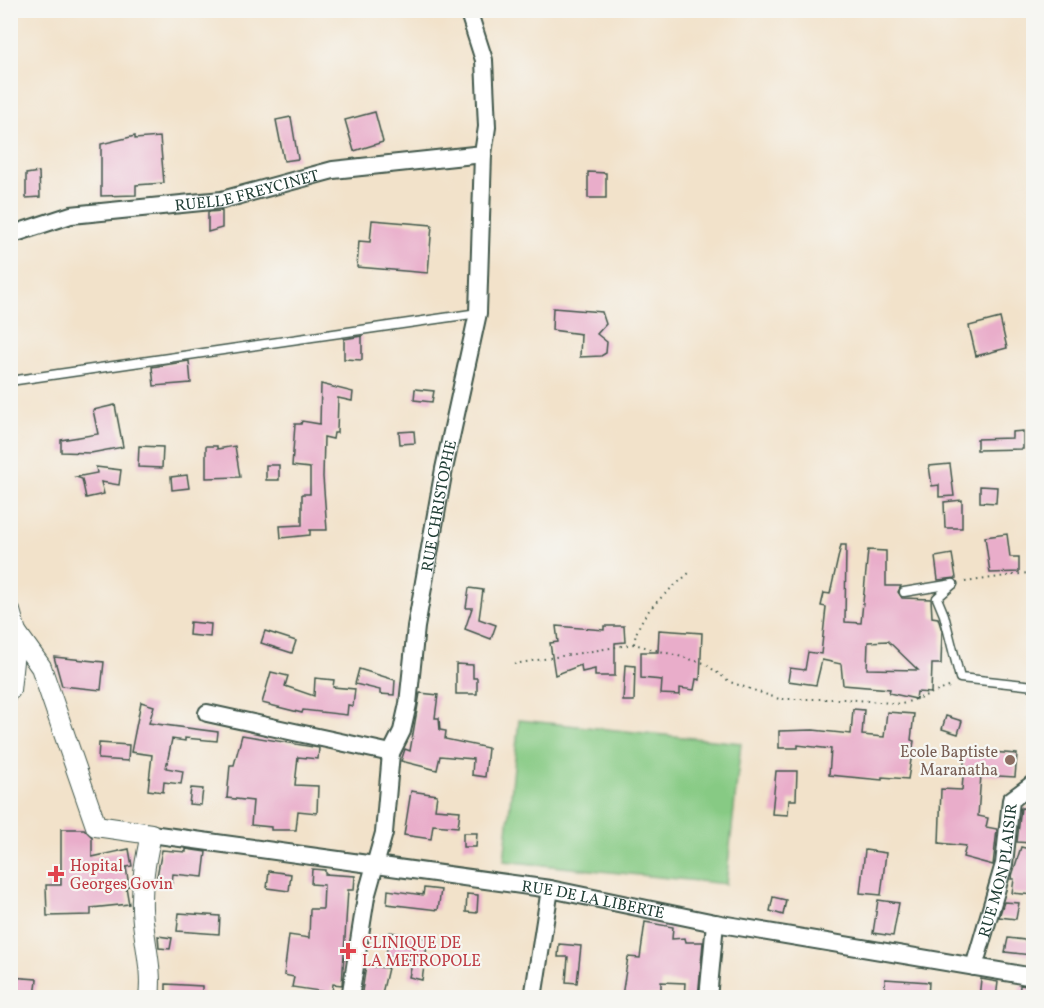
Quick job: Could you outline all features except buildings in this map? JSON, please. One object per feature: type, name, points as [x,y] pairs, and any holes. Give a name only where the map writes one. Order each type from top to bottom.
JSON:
[{"type":"street","name":"RUE CHRISTOPHE","points":[[350,998],[374,865],[384,833],[391,753],[402,731],[408,704],[416,627],[444,469],[478,313],[483,154],[487,127],[483,60],[468,10]]},
{"type":"street","name":"RUELLE FREYCINET","points":[[10,235],[71,215],[222,200],[333,170],[483,154]]},
{"type":"street","points":[[10,611],[16,632],[42,667],[96,826],[151,834],[145,864],[142,909],[151,978],[149,998]]},
{"type":"street","points":[[10,690],[16,632]]},
{"type":"street","points":[[207,713],[391,753]]},
{"type":"street","name":"RUE MON PLAISIR","points":[[974,967],[1004,864],[1011,800],[1034,783]]},
{"type":"street","name":"RUE DE LA LIBERTÉ","points":[[151,834],[550,889],[715,923],[1034,977]]},
{"type":"street","points":[[533,998],[550,889]]},
{"type":"street","points":[[708,998],[715,923]]},
{"type":"lane","points":[[10,381],[478,313]]},
{"type":"lane","points":[[904,592],[953,584]]},
{"type":"lane","points":[[953,584],[937,598],[944,615],[960,678],[1034,686]]},
{"type":"path","points":[[953,584],[1034,572]]},
{"type":"path","points":[[634,644],[636,628],[651,608],[689,573]]},
{"type":"path","points":[[514,664],[634,644],[704,663],[730,682],[779,699],[846,699],[902,704],[971,679]]},
{"type":"green space","points":[[519,720],[741,743],[726,884],[504,861]]},
{"type":"place","name":"Ecole Baptiste Maranatha","points":[[1010,760]]},
{"type":"place","name":"Hopital Georges Govin","points":[[56,874]]},
{"type":"place","name":"CLINIQUE DE LA METROPOLE","points":[[348,951]]}]
